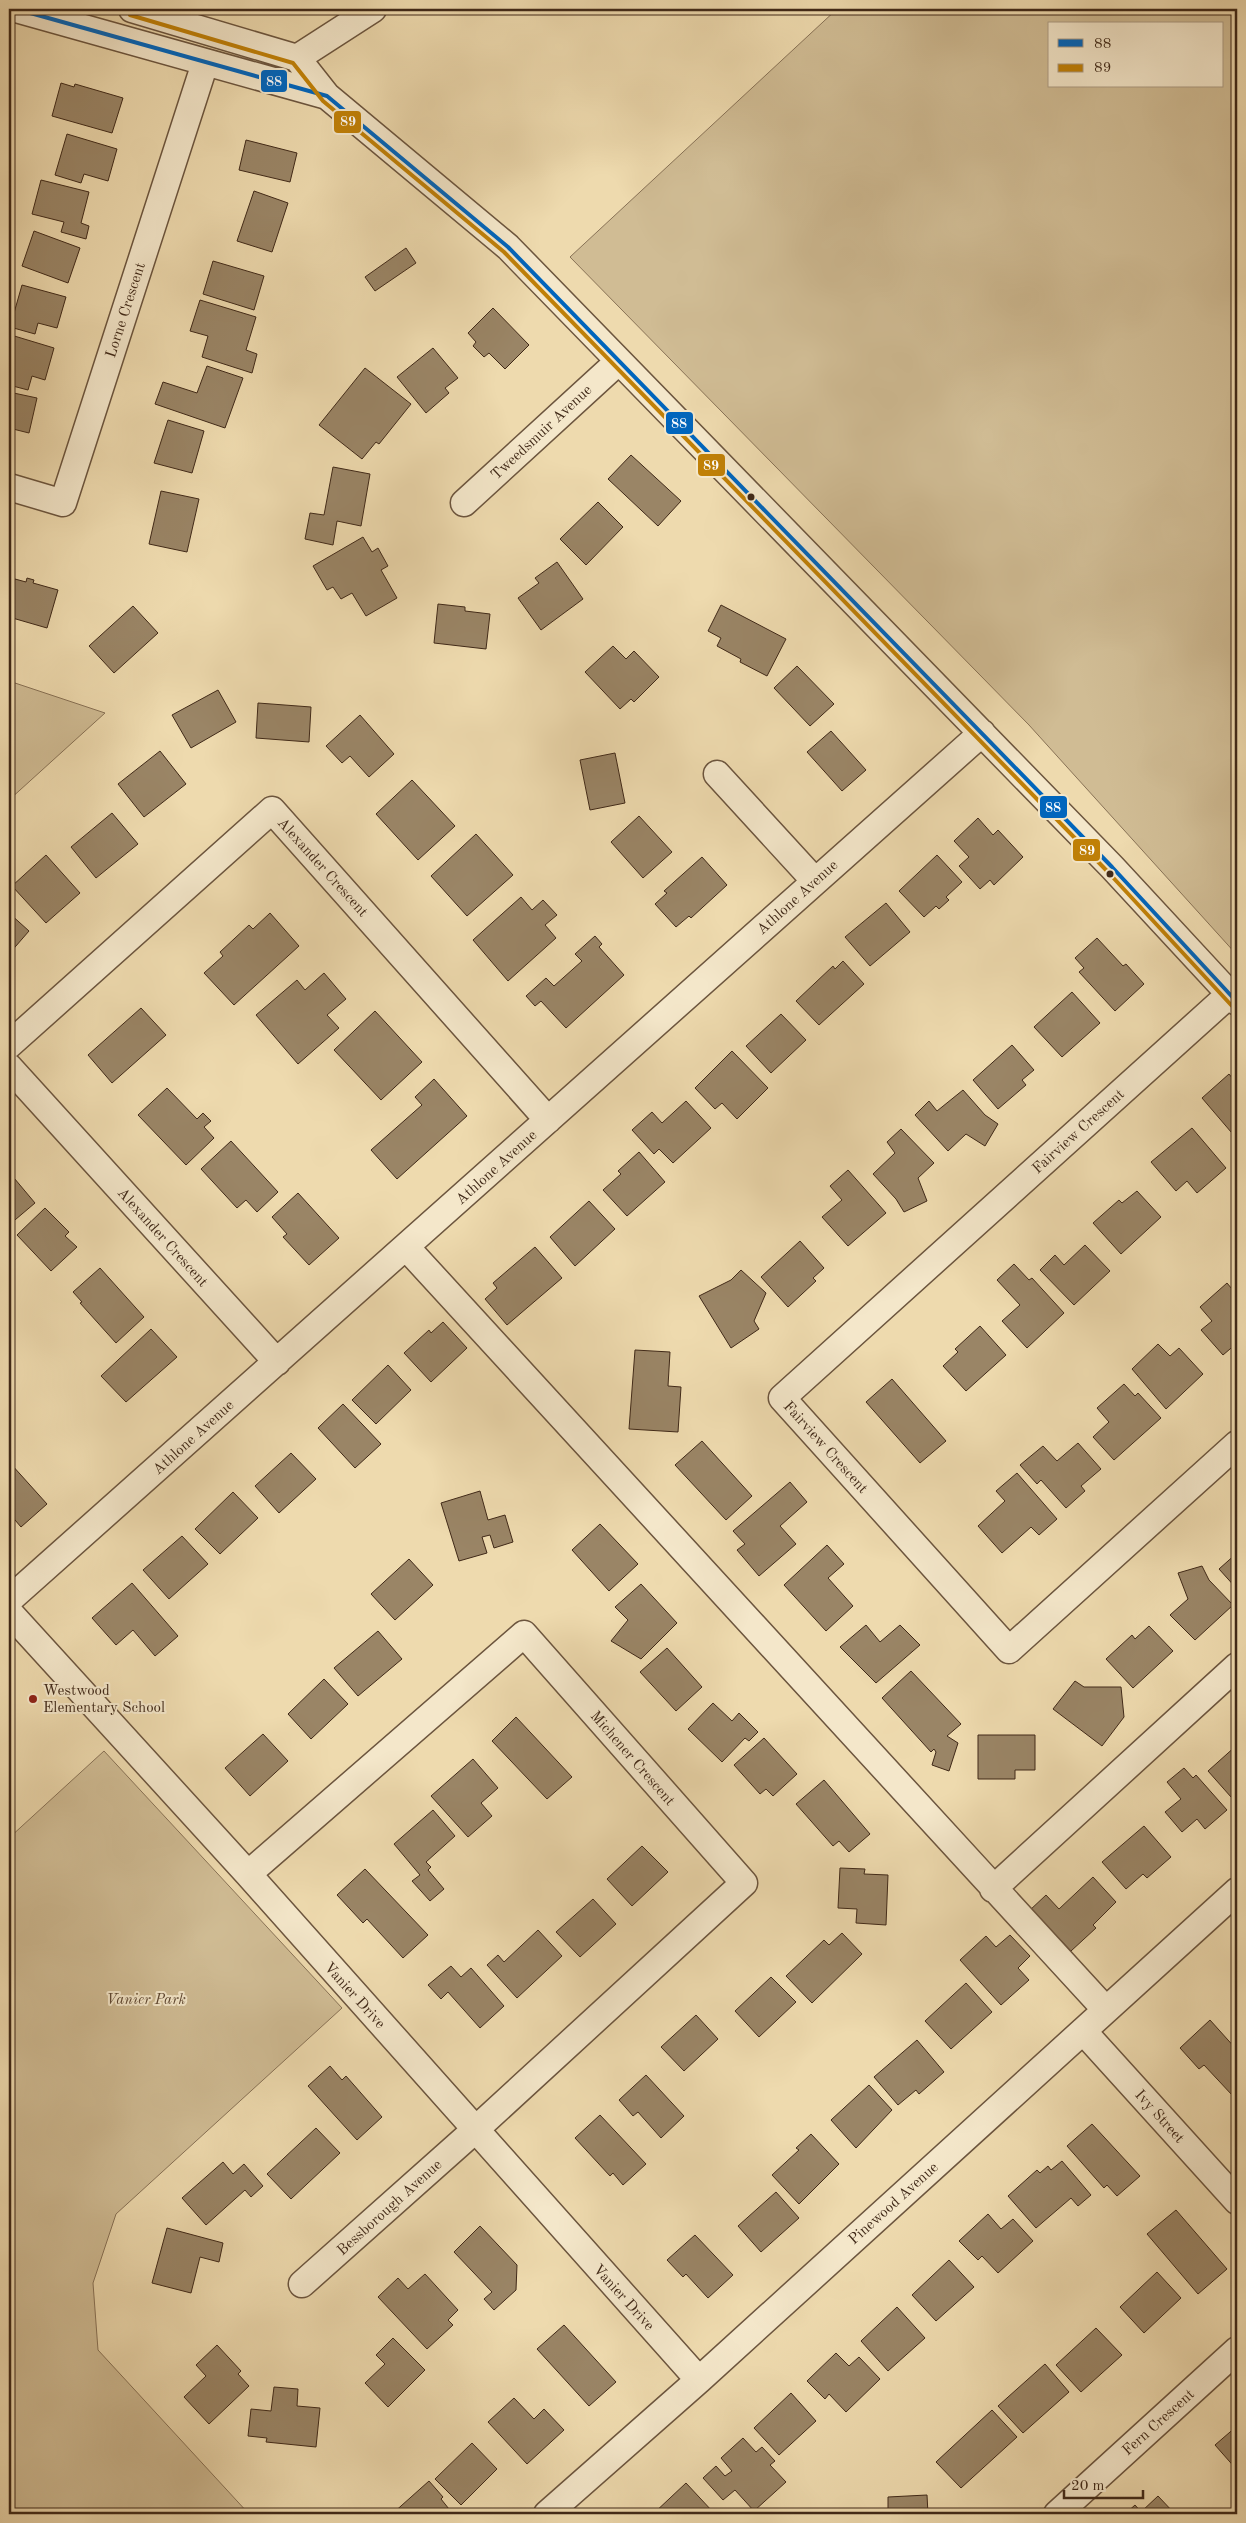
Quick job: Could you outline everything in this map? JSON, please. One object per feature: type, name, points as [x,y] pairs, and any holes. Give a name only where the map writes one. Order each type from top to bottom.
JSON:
[{"type":"street","points":[[16,9],[327,96]]},
{"type":"street","points":[[132,9],[297,58],[327,96],[508,247],[1112,867],[1234,998]]},
{"type":"street","points":[[297,58],[373,9]]},
{"type":"street","name":"Lorne Crescent","points":[[9,487],[63,503],[205,63]]},
{"type":"street","name":"Tweedsmuir Avenue","points":[[464,503],[619,361]]},
{"type":"street","name":"Athlone Avenue","points":[[9,1600],[814,881],[982,734]]},
{"type":"street","points":[[717,774],[814,881]]},
{"type":"street","name":"Alexander Crescent","points":[[9,1045],[272,810],[548,1120]]},
{"type":"street","name":"Fairview Crescent","points":[[1234,998],[782,1398],[1009,1650],[1237,1444]]},
{"type":"street","name":"Alexander Crescent","points":[[9,1067],[277,1362]]},
{"type":"street","points":[[406,1247],[1106,2010]]},
{"type":"street","name":"Vanier Drive","points":[[9,1612],[248,1874],[474,2130],[699,2380]]},
{"type":"street","name":"Michener Crescent","points":[[248,1874],[524,1634],[744,1883],[474,2130]]},
{"type":"street","points":[[993,1889],[1237,1666]]},
{"type":"street","name":"Pinewood Avenue","points":[[547,2514],[699,2380],[1237,1891]]},
{"type":"street","name":"Ivy Street","points":[[1083,2031],[1237,2201]]},
{"type":"street","name":"Bessborough Avenue","points":[[302,2284],[474,2130]]},
{"type":"street","name":"Fern Crescent","points":[[1057,2514],[1237,2350]]},
{"type":"green space","points":[[837,9],[1237,9],[1237,955],[1029,725],[570,257]]},
{"type":"green space","points":[[9,681],[105,713],[9,800]]},
{"type":"green space","name":"Vanier Park","points":[[104,1751],[342,2008],[116,2214],[93,2283],[98,2350],[249,2514],[9,2514],[9,1838]]},
{"type":"building","points":[[61,83],[74,87],[75,84],[123,98],[112,133],[52,116]]},
{"type":"building","points":[[67,134],[117,149],[108,181],[84,174],[81,183],[55,175]]},
{"type":"building","points":[[246,140],[297,153],[290,182],[239,170]]},
{"type":"building","points":[[41,180],[89,192],[81,223],[89,226],[86,239],[61,232],[64,222],[32,214]]},
{"type":"building","points":[[254,191],[288,203],[272,252],[237,241]]},
{"type":"building","points":[[34,231],[80,248],[68,283],[22,266]]},
{"type":"building","points":[[406,248],[416,263],[375,291],[365,277]]},
{"type":"building","points":[[213,261],[264,276],[254,310],[203,294]]},
{"type":"building","points":[[22,285],[66,297],[57,328],[38,323],[35,334],[10,327]]},
{"type":"building","points":[[200,300],[256,317],[246,350],[257,354],[252,373],[202,357],[208,336],[190,331]]},
{"type":"building","points":[[493,308],[529,345],[505,369],[489,353],[484,357],[473,346],[476,342],[468,333]]},
{"type":"building","points":[[11,335],[54,348],[45,380],[32,376],[28,390],[9,385],[9,343]]},
{"type":"building","points":[[433,348],[458,378],[445,388],[449,393],[426,413],[397,377]]},
{"type":"building","points":[[207,366],[243,378],[225,428],[155,404],[163,382],[197,393]]},
{"type":"building","points":[[365,368],[411,404],[379,444],[376,442],[362,459],[319,425]]},
{"type":"building","points":[[9,392],[37,398],[29,433],[9,428]]},
{"type":"building","points":[[168,420],[204,431],[192,473],[154,463]]},
{"type":"building","points":[[631,455],[681,501],[658,526],[608,479]]},
{"type":"building","points":[[333,467],[370,474],[361,526],[337,521],[333,545],[305,539],[310,513],[324,515]]},
{"type":"building","points":[[161,491],[199,499],[187,552],[149,544]]},
{"type":"building","points":[[598,502],[623,527],[586,565],[560,539]]},
{"type":"building","points":[[363,537],[372,552],[378,548],[388,566],[381,570],[397,598],[366,616],[352,593],[341,599],[333,587],[327,590],[313,566]]},
{"type":"building","points":[[557,562],[583,599],[541,630],[518,598],[539,583],[535,578]]},
{"type":"building","points":[[27,578],[34,580],[33,583],[58,590],[47,628],[9,617],[9,600],[15,579],[26,582]]},
{"type":"building","points":[[438,604],[465,607],[465,611],[490,614],[486,649],[434,643]]},
{"type":"building","points":[[721,605],[786,639],[767,676],[740,662],[741,659],[717,646],[721,638],[708,631]]},
{"type":"building","points":[[133,606],[158,633],[114,673],[89,646]]},
{"type":"building","points":[[613,646],[626,659],[634,651],[659,677],[634,702],[631,699],[620,709],[585,672]]},
{"type":"building","points":[[797,666],[834,704],[810,726],[774,688]]},
{"type":"building","points":[[218,690],[236,722],[191,748],[172,715]]},
{"type":"building","points":[[258,703],[311,707],[309,742],[256,738]]},
{"type":"building","points":[[360,715],[394,754],[369,777],[350,756],[342,763],[326,746]]},
{"type":"building","points":[[831,731],[866,770],[842,791],[807,752]]},
{"type":"building","points":[[160,751],[186,784],[144,817],[118,784]]},
{"type":"building","points":[[615,753],[625,803],[590,810],[580,760]]},
{"type":"building","points":[[412,780],[455,826],[418,860],[376,814]]},
{"type":"building","points":[[112,813],[138,844],[96,878],[71,847]]},
{"type":"building","points":[[639,816],[672,852],[643,878],[611,842]]},
{"type":"building","points":[[978,818],[993,835],[998,830],[1023,857],[994,885],[990,880],[980,889],[959,866],[969,857],[954,841]]},
{"type":"building","points":[[476,834],[513,875],[467,916],[431,876]]},
{"type":"building","points":[[46,855],[80,893],[46,923],[12,886]]},
{"type":"building","points":[[937,855],[962,882],[946,897],[949,900],[939,909],[936,906],[924,917],[899,891]]},
{"type":"building","points":[[702,857],[727,885],[691,918],[689,916],[676,927],[655,904],[667,893],[664,891]]},
{"type":"building","points":[[521,897],[532,910],[543,900],[557,915],[545,925],[556,938],[508,981],[473,940]]},
{"type":"building","points":[[886,903],[910,932],[870,966],[845,937]]},
{"type":"building","points":[[9,913],[29,931],[9,954]]},
{"type":"building","points":[[270,913],[299,946],[234,1005],[204,973],[223,956],[220,952],[249,925],[253,929]]},
{"type":"building","points":[[595,936],[602,944],[599,947],[624,975],[566,1028],[541,1001],[535,1006],[526,996],[546,978],[554,986],[582,961],[575,954]]},
{"type":"building","points":[[1097,938],[1123,966],[1126,964],[1144,984],[1115,1011],[1079,972],[1084,968],[1075,958]]},
{"type":"building","points":[[843,961],[864,984],[819,1025],[796,1001],[833,966],[835,969]]},
{"type":"building","points":[[324,973],[346,999],[327,1015],[339,1028],[298,1064],[256,1015],[297,980],[305,990]]},
{"type":"building","points":[[1072,992],[1100,1023],[1062,1057],[1034,1027]]},
{"type":"building","points":[[141,1008],[166,1035],[112,1083],[88,1055]]},
{"type":"building","points":[[375,1011],[422,1062],[381,1100],[334,1050]]},
{"type":"building","points":[[781,1014],[806,1040],[771,1073],[746,1046]]},
{"type":"building","points":[[1012,1045],[1034,1070],[1022,1080],[1026,1085],[998,1109],[973,1080]]},
{"type":"building","points":[[732,1051],[768,1088],[737,1119],[722,1103],[715,1109],[695,1088]]},
{"type":"building","points":[[1229,1074],[1237,1084],[1237,1139],[1202,1098]]},
{"type":"building","points":[[434,1079],[467,1116],[397,1179],[371,1150],[422,1105],[415,1097]]},
{"type":"building","points":[[167,1088],[197,1119],[203,1113],[211,1121],[204,1127],[214,1138],[186,1165],[138,1115]]},
{"type":"building","points":[[963,1090],[985,1115],[998,1124],[985,1146],[966,1134],[948,1151],[915,1115],[929,1101],[937,1111]]},
{"type":"building","points":[[686,1101],[711,1128],[673,1163],[659,1149],[654,1154],[632,1130],[652,1112],[662,1123]]},
{"type":"building","points":[[1192,1128],[1226,1168],[1197,1193],[1187,1181],[1176,1191],[1151,1162]]},
{"type":"building","points":[[901,1129],[934,1163],[918,1178],[927,1201],[904,1212],[896,1199],[873,1174],[895,1153],[887,1142]]},
{"type":"building","points":[[231,1141],[278,1192],[257,1212],[246,1200],[237,1208],[201,1169]]},
{"type":"building","points":[[639,1152],[665,1182],[627,1216],[603,1190],[621,1174],[618,1171]]},
{"type":"building","points":[[848,1170],[886,1213],[848,1246],[822,1217],[842,1200],[830,1186]]},
{"type":"building","points":[[9,1172],[35,1203],[9,1225]]},
{"type":"building","points":[[1137,1191],[1161,1217],[1121,1254],[1093,1223],[1119,1200],[1122,1203]]},
{"type":"building","points":[[298,1193],[339,1238],[309,1265],[283,1237],[287,1234],[272,1217]]},
{"type":"building","points":[[589,1201],[615,1229],[575,1266],[550,1237]]},
{"type":"building","points":[[45,1208],[69,1232],[65,1236],[77,1247],[51,1271],[17,1235]]},
{"type":"building","points":[[800,1241],[824,1268],[813,1278],[816,1281],[788,1307],[761,1277]]},
{"type":"building","points":[[1085,1245],[1110,1271],[1074,1305],[1040,1270],[1055,1255],[1064,1265]]},
{"type":"building","points":[[535,1247],[562,1278],[507,1325],[485,1299],[497,1288],[493,1283]]},
{"type":"building","points":[[1014,1264],[1029,1280],[1032,1278],[1064,1313],[1027,1348],[1002,1321],[1020,1305],[997,1280]]},
{"type":"building","points":[[100,1268],[144,1317],[116,1343],[80,1303],[82,1302],[73,1292]]},
{"type":"building","points":[[741,1270],[766,1293],[754,1321],[759,1329],[731,1348],[699,1296],[731,1280]]},
{"type":"building","points":[[1227,1283],[1237,1295],[1237,1343],[1223,1355],[1201,1330],[1212,1321],[1200,1307]]},
{"type":"building","points":[[443,1322],[467,1348],[431,1382],[404,1353],[429,1330],[431,1333]]},
{"type":"building","points":[[980,1326],[1006,1355],[966,1391],[943,1366],[958,1352],[955,1349]]},
{"type":"building","points":[[151,1329],[177,1357],[126,1402],[101,1376]]},
{"type":"building","points":[[1158,1344],[1170,1356],[1179,1348],[1203,1374],[1166,1409],[1132,1369]]},
{"type":"building","points":[[635,1350],[670,1352],[668,1386],[681,1387],[678,1432],[629,1429]]},
{"type":"building","points":[[388,1365],[411,1390],[376,1424],[352,1400]]},
{"type":"building","points":[[892,1379],[946,1441],[920,1463],[866,1402]]},
{"type":"building","points":[[1124,1384],[1135,1396],[1138,1393],[1161,1418],[1114,1460],[1093,1437],[1109,1422],[1097,1408]]},
{"type":"building","points":[[343,1404],[381,1444],[355,1468],[318,1428]]},
{"type":"building","points":[[702,1441],[752,1496],[726,1520],[675,1465]]},
{"type":"building","points":[[1078,1443],[1101,1469],[1081,1486],[1085,1491],[1066,1508],[1041,1480],[1037,1484],[1020,1465],[1043,1446],[1057,1461]]},
{"type":"building","points":[[291,1453],[316,1479],[279,1513],[255,1486]]},
{"type":"building","points":[[11,1464],[47,1504],[21,1527],[9,1513],[9,1466]]},
{"type":"building","points":[[1017,1473],[1057,1519],[1039,1535],[1031,1527],[1002,1553],[978,1526],[1005,1501],[996,1491]]},
{"type":"building","points":[[790,1482],[807,1502],[780,1526],[796,1544],[759,1576],[737,1550],[745,1544],[733,1531]]},
{"type":"building","points":[[480,1491],[488,1520],[505,1515],[513,1542],[494,1548],[490,1535],[482,1537],[487,1553],[459,1561],[441,1503]]},
{"type":"building","points":[[233,1492],[258,1518],[220,1554],[195,1529]]},
{"type":"building","points":[[600,1524],[638,1564],[609,1591],[572,1550]]},
{"type":"building","points":[[182,1536],[208,1564],[169,1599],[143,1570]]},
{"type":"building","points":[[827,1545],[844,1564],[828,1578],[853,1606],[826,1631],[784,1585]]},
{"type":"building","points":[[1237,1553],[1237,1589],[1219,1569]]},
{"type":"building","points":[[409,1559],[433,1585],[395,1620],[371,1594]]},
{"type":"building","points":[[1202,1566],[1209,1580],[1233,1605],[1195,1640],[1170,1615],[1188,1599],[1178,1573]]},
{"type":"building","points":[[132,1583],[178,1636],[155,1656],[133,1630],[116,1645],[92,1618]]},
{"type":"building","points":[[641,1584],[677,1623],[641,1659],[611,1641],[628,1620],[615,1607]]},
{"type":"building","points":[[866,1625],[880,1642],[900,1625],[920,1645],[876,1683],[840,1647]]},
{"type":"building","points":[[1149,1626],[1173,1651],[1133,1688],[1106,1659],[1132,1635],[1135,1639]]},
{"type":"building","points":[[378,1631],[402,1659],[358,1696],[334,1668]]},
{"type":"building","points":[[667,1648],[702,1687],[676,1711],[640,1672]]},
{"type":"building","points":[[911,1671],[961,1724],[947,1736],[958,1743],[949,1771],[932,1765],[936,1752],[934,1749],[931,1752],[882,1698]]},
{"type":"building","points":[[324,1679],[348,1704],[311,1739],[288,1714]]},
{"type":"building","points":[[1075,1681],[1084,1687],[1121,1687],[1124,1717],[1102,1746],[1053,1709]]},
{"type":"building","points":[[713,1703],[732,1721],[739,1713],[758,1732],[749,1741],[745,1738],[722,1762],[688,1729]]},
{"type":"building","points":[[516,1717],[572,1777],[547,1799],[492,1741]]},
{"type":"building","points":[[263,1734],[288,1761],[250,1796],[225,1768]]},
{"type":"building","points":[[978,1735],[1035,1735],[1035,1770],[1015,1770],[1015,1779],[978,1779]]},
{"type":"building","points":[[764,1738],[797,1774],[773,1796],[766,1789],[760,1794],[734,1765]]},
{"type":"building","points":[[1237,1745],[1237,1791],[1231,1797],[1208,1771]]},
{"type":"building","points":[[473,1759],[498,1788],[481,1803],[492,1816],[468,1837],[431,1796]]},
{"type":"building","points":[[1184,1768],[1193,1778],[1196,1775],[1227,1810],[1205,1829],[1197,1819],[1182,1832],[1165,1812],[1181,1799],[1167,1782]]},
{"type":"building","points":[[824,1780],[870,1834],[849,1852],[839,1841],[833,1846],[796,1804]]},
{"type":"building","points":[[433,1810],[455,1836],[426,1862],[431,1867],[428,1870],[444,1889],[430,1901],[412,1881],[420,1875],[394,1844]]},
{"type":"building","points":[[1144,1826],[1171,1857],[1147,1878],[1143,1874],[1126,1889],[1102,1862]]},
{"type":"building","points":[[642,1846],[668,1872],[632,1906],[607,1879]]},
{"type":"building","points":[[840,1868],[865,1869],[864,1874],[888,1875],[886,1925],[856,1923],[857,1909],[838,1908]]},
{"type":"building","points":[[365,1869],[428,1935],[403,1958],[367,1919],[363,1923],[337,1895]]},
{"type":"building","points":[[1093,1877],[1116,1902],[1093,1925],[1096,1928],[1071,1951],[1045,1924],[1043,1926],[1029,1911],[1046,1895],[1059,1909]]},
{"type":"building","points":[[593,1899],[616,1924],[580,1957],[556,1932]]},
{"type":"building","points":[[538,1930],[562,1956],[517,1998],[487,1965],[498,1955],[504,1962]]},
{"type":"building","points":[[842,1933],[862,1954],[812,2003],[786,1976],[824,1940],[829,1945]]},
{"type":"building","points":[[1010,1935],[1030,1956],[1018,1968],[1029,1980],[1001,2005],[960,1960],[986,1936],[996,1947]]},
{"type":"building","points":[[451,1966],[461,1977],[471,1968],[504,2006],[480,2028],[448,1992],[441,1999],[428,1985]]},
{"type":"building","points":[[771,1977],[796,2002],[759,2037],[735,2011]]},
{"type":"building","points":[[966,1983],[992,2012],[951,2049],[925,2021]]},
{"type":"building","points":[[696,2015],[718,2039],[684,2071],[661,2047]]},
{"type":"building","points":[[1210,2020],[1237,2050],[1237,2090],[1232,2095],[1204,2065],[1199,2069],[1180,2048]]},
{"type":"building","points":[[917,2040],[944,2072],[919,2094],[916,2090],[898,2105],[874,2077]]},
{"type":"building","points":[[330,2066],[342,2080],[346,2076],[382,2117],[357,2140],[308,2086]]},
{"type":"building","points":[[646,2075],[684,2116],[661,2138],[638,2112],[633,2116],[619,2100]]},
{"type":"building","points":[[869,2085],[892,2110],[856,2148],[831,2120]]},
{"type":"building","points":[[600,2115],[646,2164],[623,2185],[613,2173],[610,2176],[575,2138]]},
{"type":"building","points":[[1092,2124],[1140,2176],[1117,2196],[1107,2185],[1104,2188],[1067,2146]]},
{"type":"building","points":[[316,2128],[340,2153],[291,2199],[267,2174]]},
{"type":"building","points":[[811,2134],[839,2164],[799,2204],[772,2175],[799,2150],[796,2148]]},
{"type":"building","points":[[1062,2161],[1091,2195],[1078,2206],[1071,2198],[1036,2228],[1008,2196],[1037,2170],[1040,2173],[1048,2166],[1051,2170]]},
{"type":"building","points":[[223,2162],[233,2174],[244,2164],[263,2186],[251,2197],[245,2190],[206,2225],[182,2198]]},
{"type":"building","points":[[776,2192],[799,2218],[761,2252],[738,2226]]},
{"type":"building","points":[[1176,2210],[1227,2269],[1198,2294],[1147,2234]]},
{"type":"building","points":[[988,2214],[1001,2229],[1013,2219],[1033,2241],[998,2273],[982,2256],[978,2260],[959,2241]]},
{"type":"building","points":[[480,2226],[517,2265],[516,2290],[494,2310],[484,2299],[492,2292],[454,2252]]},
{"type":"building","points":[[167,2228],[223,2243],[219,2262],[200,2257],[191,2293],[152,2283]]},
{"type":"building","points":[[695,2235],[733,2275],[708,2298],[686,2274],[683,2277],[667,2260]]},
{"type":"building","points":[[949,2260],[974,2287],[936,2321],[912,2295]]},
{"type":"building","points":[[1157,2272],[1181,2298],[1144,2333],[1120,2307]]},
{"type":"building","points":[[425,2274],[458,2310],[448,2320],[453,2325],[427,2349],[378,2297],[398,2278],[408,2289]]},
{"type":"building","points":[[897,2307],[925,2338],[888,2371],[861,2341]]},
{"type":"building","points":[[564,2325],[616,2382],[589,2406],[537,2349]]},
{"type":"building","points":[[1096,2328],[1122,2355],[1081,2392],[1056,2365]]},
{"type":"building","points":[[393,2338],[425,2370],[388,2407],[365,2383],[385,2364],[376,2355]]},
{"type":"building","points":[[217,2345],[241,2371],[238,2374],[249,2386],[209,2424],[184,2397],[206,2376],[196,2365]]},
{"type":"building","points":[[836,2353],[849,2366],[859,2357],[880,2379],[846,2412],[829,2394],[825,2399],[807,2381]]},
{"type":"building","points":[[1045,2364],[1069,2392],[1023,2433],[998,2406]]},
{"type":"building","points":[[274,2387],[298,2389],[297,2406],[320,2408],[316,2447],[266,2442],[267,2438],[248,2436],[251,2409],[271,2411]]},
{"type":"building","points":[[791,2393],[816,2421],[779,2455],[754,2428]]},
{"type":"building","points":[[514,2398],[534,2419],[544,2409],[564,2430],[527,2464],[488,2422]]},
{"type":"building","points":[[992,2410],[1017,2437],[961,2488],[936,2462]]},
{"type":"building","points":[[1237,2426],[1237,2470],[1215,2445]]},
{"type":"building","points":[[743,2438],[756,2452],[762,2447],[775,2461],[770,2465],[786,2482],[754,2511],[735,2490],[723,2500],[703,2478],[716,2466],[725,2476],[732,2471],[721,2458]]},
{"type":"building","points":[[472,2443],[497,2469],[461,2505],[435,2479]]},
{"type":"building","points":[[429,2481],[443,2497],[441,2499],[453,2514],[392,2514]]},
{"type":"building","points":[[686,2483],[713,2512],[711,2514],[653,2514]]},
{"type":"building","points":[[927,2495],[928,2514],[888,2514],[888,2497]]},
{"type":"building","points":[[1158,2496],[1175,2514],[1125,2514],[1135,2505],[1141,2512]]},
{"type":"transit line","name":"88","points":[[16,9],[327,96],[508,247],[1112,867],[1237,1002]]},
{"type":"transit line","name":"89","points":[[130,15],[293,63],[323,101],[504,252],[1107,871],[1232,1006]]},
{"type":"place","name":"Westwood Elementary School","points":[[33,1699]]}]
